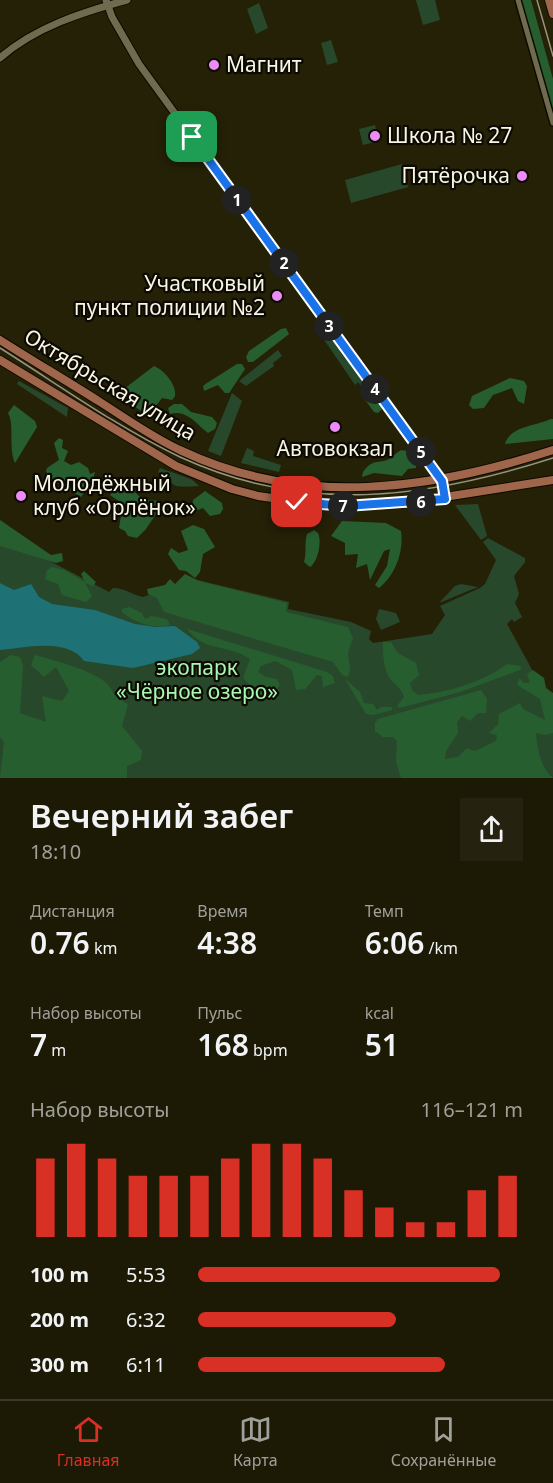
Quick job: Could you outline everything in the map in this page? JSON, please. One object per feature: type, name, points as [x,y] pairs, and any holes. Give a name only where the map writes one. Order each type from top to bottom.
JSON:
[{"type":"main road","points":[[549,0],[553,14]]},
{"type":"main road","name":"Октябрьская улица","points":[[0,340],[150,434],[185,453],[230,471],[260,479],[322,488],[396,486],[442,481],[553,450]]},
{"type":"main road","name":"Октябрьская улица","points":[[0,360],[176,466],[232,489],[277,500],[346,506],[445,499],[553,480]]},
{"type":"main road","points":[[442,481],[445,499]]},
{"type":"street","points":[[0,58],[42,31],[107,3],[127,0]]},
{"type":"street","points":[[518,0],[553,123]]},
{"type":"street","points":[[107,3],[139,64],[442,481]]},
{"type":"green space","points":[[416,0],[435,0],[440,20],[423,25]]},
{"type":"green space","points":[[521,0],[531,0],[553,79],[553,112]]},
{"type":"green space","points":[[259,3],[268,28],[256,34],[247,9]]},
{"type":"green space","points":[[331,40],[338,62],[327,65],[321,43]]},
{"type":"green space","points":[[375,125],[379,141],[363,145],[359,129]]},
{"type":"green space","points":[[402,164],[408,187],[351,203],[345,180]]},
{"type":"green space","points":[[320,323],[366,382],[361,386],[358,382],[355,385],[314,325]]},
{"type":"green space","points":[[286,328],[289,334],[253,362],[248,362],[246,357],[249,351]]},
{"type":"green space","points":[[278,350],[282,356],[273,363],[274,366],[246,386],[239,381]]},
{"type":"green space","points":[[237,364],[242,364],[245,369],[229,393],[225,393],[218,385],[204,391],[203,386]]},
{"type":"green space","points":[[154,366],[169,378],[174,387],[175,396],[172,400],[162,398],[155,407],[143,412],[123,399],[120,392]]},
{"type":"green space","points":[[510,378],[524,381],[527,386],[524,404],[518,401],[512,388],[493,395],[484,408],[473,409],[469,405],[472,396]]},
{"type":"green space","points":[[19,381],[68,408],[67,417],[17,384]]},
{"type":"green space","points":[[368,390],[380,403],[382,409],[378,413],[374,412],[363,397]]},
{"type":"green space","points":[[232,393],[242,401],[221,456],[208,451]]},
{"type":"green space","points":[[174,404],[182,404],[191,412],[212,417],[217,423],[215,429],[208,433],[187,416],[170,414],[168,408]]},
{"type":"green space","points":[[14,405],[35,421],[37,427],[15,463],[8,413]]},
{"type":"green space","points":[[553,419],[553,439],[505,444],[512,433]]},
{"type":"green space","points":[[59,438],[63,440],[62,448],[68,451],[64,461],[71,465],[79,462],[88,468],[90,474],[95,472],[93,480],[81,497],[51,479],[46,472],[47,468],[59,460],[54,443]]},
{"type":"green space","points":[[247,448],[254,451],[253,456],[281,465],[279,472],[241,463]]},
{"type":"green space","points":[[401,450],[414,452],[418,456],[416,468],[408,469],[402,476],[374,473],[362,477],[363,472],[370,465],[391,458]]},
{"type":"green space","points":[[160,468],[191,479],[199,486],[174,485],[158,472]]},
{"type":"green space","points":[[121,483],[128,485],[143,500],[160,501],[162,505],[137,538],[128,536],[119,528],[123,504],[110,495]]},
{"type":"green space","points":[[205,491],[222,503],[223,509],[220,514],[210,516],[203,508],[195,511],[191,509],[193,500]]},
{"type":"green space","points":[[478,504],[487,536],[481,540],[455,505]]},
{"type":"green space","points":[[0,520],[51,555],[62,553],[63,561],[56,563],[0,546]]},
{"type":"green space","points":[[342,521],[386,523],[401,531],[398,562],[385,583],[379,588],[375,585],[387,566],[390,549],[384,551],[370,580],[367,564],[356,568],[358,554],[345,555],[345,543],[331,536]]},
{"type":"green space","points":[[193,525],[204,529],[215,547],[203,554],[200,572],[195,578],[186,571],[179,570],[168,554],[171,548],[179,553],[188,550],[181,531]]},
{"type":"green space","points":[[314,530],[318,533],[319,546],[315,561],[310,567],[304,562],[306,541],[307,534]]},
{"type":"green space","name":"экопарк «Чёрное озеро»","points":[[0,535],[109,592],[117,588],[143,597],[193,579],[289,602],[288,609],[351,622],[371,631],[369,639],[373,643],[432,634],[445,615],[440,606],[485,584],[496,560],[483,542],[488,538],[525,558],[525,562],[514,576],[519,594],[515,603],[522,617],[514,622],[512,619],[507,624],[553,708],[553,778],[0,778]]},
{"type":"green space","points":[[52,567],[64,570],[85,582],[81,574],[84,571],[96,582],[93,586],[85,583],[92,596],[86,602],[62,595],[58,584],[45,579],[47,570]]},
{"type":"green space","points":[[185,574],[199,581],[287,603],[286,612],[348,627],[353,638],[348,653],[350,670],[348,677],[342,675],[333,662],[164,612],[157,598],[148,594],[147,589],[165,585],[170,579],[175,584]]},
{"type":"green space","points":[[461,584],[478,587],[439,603],[455,586]]},
{"type":"green space","points":[[129,607],[142,613],[145,619],[151,616],[167,619],[170,625],[151,626],[138,622],[122,612],[122,609]]},
{"type":"green space","points":[[379,609],[396,613],[400,622],[381,630],[376,619]]},
{"type":"green space","points":[[187,629],[327,672],[333,676],[335,683],[323,687],[322,676],[317,675],[305,689],[296,690],[292,670],[275,661],[261,666],[258,672],[266,677],[277,679],[280,685],[272,696],[262,698],[258,695],[262,688],[250,685],[243,678],[250,659],[234,651],[208,645],[193,636]]},
{"type":"green space","points":[[383,642],[391,642],[398,653],[416,663],[419,675],[410,683],[412,690],[418,695],[441,692],[464,685],[497,671],[507,664],[521,666],[520,670],[460,692],[400,708],[397,706],[404,697],[387,673]]},
{"type":"green space","points":[[11,655],[20,657],[23,666],[20,713],[46,722],[42,696],[62,701],[69,691],[56,667],[44,677],[31,665],[35,655],[72,666],[98,677],[119,699],[128,704],[122,726],[142,751],[141,760],[127,766],[127,778],[0,778],[4,742],[0,737],[0,662]]},
{"type":"green space","points":[[533,670],[544,678],[546,688],[553,693],[553,733],[545,735],[536,733],[543,764],[553,778],[401,778],[396,761],[397,741],[393,737],[383,737],[375,731],[375,723],[378,719],[481,690],[487,699],[486,713],[478,713],[470,721],[462,716],[457,722],[458,733],[446,751],[445,759],[458,757],[467,748],[475,751],[496,741],[497,735],[489,733],[498,724],[499,714],[520,703],[523,709],[545,720],[540,699],[517,685],[519,678],[524,683],[530,683],[527,674]]},
{"type":"green space","points":[[345,679],[360,692],[364,703],[373,704],[377,710],[381,707],[392,707],[392,710],[373,715],[366,714]]},
{"type":"water","points":[[0,583],[14,590],[31,584],[39,597],[52,604],[95,610],[135,624],[156,627],[175,626],[197,642],[200,648],[192,654],[133,668],[84,661],[68,649],[57,646],[0,650]]},
{"type":"tram line","points":[[537,0],[553,56]]},
{"type":"tram line","points":[[0,348],[111,419],[180,457],[227,475],[273,487],[320,494],[366,495],[412,491],[458,483],[553,458]]},
{"type":"place","name":"Магнит","points":[[214,65]]},
{"type":"place","name":"Школа № 27","points":[[375,136]]},
{"type":"place","name":"Пятёрочка","points":[[522,176]]},
{"type":"place","name":"Участковый пункт полиции №2","points":[[277,296]]},
{"type":"place","name":"Автовокзал","points":[[335,427]]},
{"type":"place","name":"Молодёжный клуб «Орлёнок»","points":[[21,496]]},
{"type":"route","points":[[192,137],[442,481],[445,499],[418,503],[346,506],[297,502]]}]
